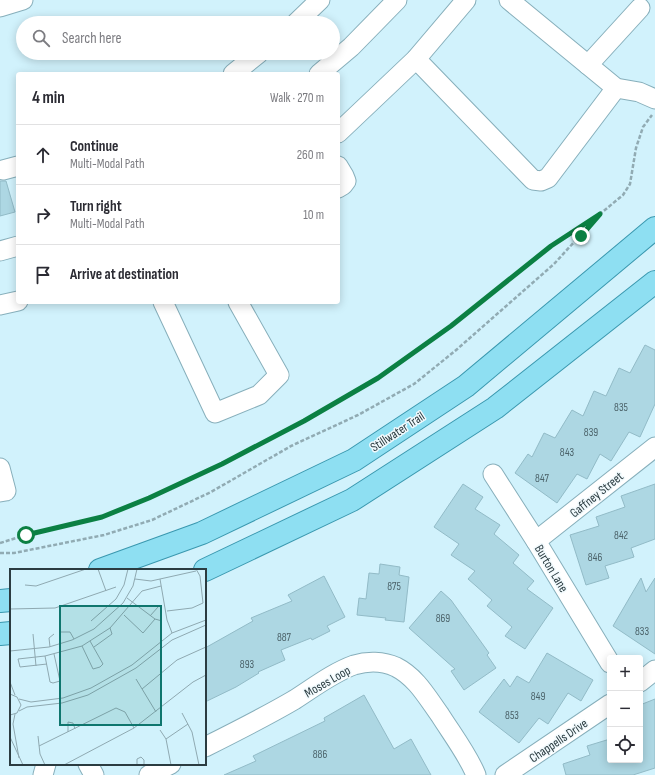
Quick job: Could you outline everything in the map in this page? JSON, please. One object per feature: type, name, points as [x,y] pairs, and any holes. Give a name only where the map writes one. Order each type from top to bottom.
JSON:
[{"type":"main road","name":"Stillwater Trail","points":[[103,569],[202,534],[354,460],[466,386],[655,228]]},
{"type":"main road","points":[[206,570],[352,500],[495,408],[655,282]]},
{"type":"main road","points":[[0,601],[10,600]]},
{"type":"main road","points":[[0,634],[10,633]]},
{"type":"street","points":[[0,7],[23,0]]},
{"type":"street","points":[[303,16],[320,0]]},
{"type":"street","points":[[340,57],[398,0]]},
{"type":"street","points":[[340,131],[416,60],[466,0]]},
{"type":"street","points":[[509,0],[616,88],[639,92],[655,99]]},
{"type":"street","points":[[588,65],[640,8]]},
{"type":"street","points":[[235,72],[250,60]]},
{"type":"street","points":[[322,72],[336,60]]},
{"type":"street","points":[[416,60],[533,180],[541,181],[548,178],[616,88]]},
{"type":"street","points":[[340,169],[346,181],[340,187]]},
{"type":"street","points":[[0,251],[16,247]]},
{"type":"street","points":[[0,305],[16,301]]},
{"type":"street","points":[[164,304],[215,413],[259,396],[279,376],[239,304]]},
{"type":"street","name":"Gaffney Street","points":[[536,541],[655,447]]},
{"type":"street","points":[[0,468],[6,491],[0,492]]},
{"type":"street","name":"Burton Lane","points":[[493,474],[536,541],[607,658]]},
{"type":"street","name":"Moses Loop","points":[[206,746],[292,701],[338,672],[367,662],[379,662],[394,666],[408,674],[422,688],[457,742],[476,775]]},
{"type":"street","points":[[643,680],[655,670]]},
{"type":"street","name":"Chappells Drive","points":[[505,775],[607,706]]},
{"type":"street","points":[[43,775],[46,765]]},
{"type":"street","points":[[89,765],[94,775]]},
{"type":"street","points":[[149,775],[169,765]]},
{"type":"path","points":[[0,543],[26,535],[102,517],[149,498],[222,464],[304,421],[384,373],[451,326],[551,246],[600,214],[623,195],[630,184],[636,148],[644,127],[655,112]]},
{"type":"path","points":[[0,553],[14,553],[104,535],[152,520],[211,492],[291,446],[358,415],[414,384],[455,351],[554,264],[600,214]]},
{"type":"building","points":[[0,181],[6,181],[15,212],[0,216]]},
{"type":"building","points":[[645,345],[655,350],[655,404],[640,437],[629,432],[611,461],[600,454],[587,479],[577,474],[557,503],[515,473],[528,454],[532,457],[544,433],[555,438],[572,410],[583,416],[594,391],[606,396],[619,368],[630,373]]},
{"type":"building","points":[[463,484],[483,497],[475,509],[500,525],[494,534],[519,555],[513,563],[534,581],[527,589],[553,608],[525,649],[505,636],[512,627],[487,606],[492,600],[468,579],[475,571],[451,555],[459,544],[434,527]]},
{"type":"building","points":[[655,484],[655,539],[631,548],[634,557],[605,566],[609,578],[586,585],[570,535],[599,526],[596,517],[625,507],[621,496]]},
{"type":"building","points":[[380,564],[400,567],[399,575],[409,577],[404,622],[385,620],[386,618],[357,615],[359,598],[366,599],[369,573],[379,574]]},
{"type":"building","points":[[324,576],[345,617],[327,626],[330,631],[312,640],[311,638],[281,650],[285,660],[258,672],[259,673],[236,687],[206,702],[206,647],[253,621],[251,618],[292,601],[288,595]]},
{"type":"building","points":[[641,578],[646,592],[655,578],[655,654],[613,626]]},
{"type":"building","points":[[441,591],[451,600],[489,653],[487,655],[496,668],[464,690],[451,671],[455,669],[409,628]]},
{"type":"building","points":[[547,653],[593,680],[581,701],[568,693],[548,724],[539,718],[519,743],[479,712],[504,679],[510,687],[517,676],[529,683]]},
{"type":"building","points":[[364,695],[394,749],[411,739],[431,775],[224,775],[256,761],[253,756],[325,721],[324,718]]},
{"type":"building","points":[[655,699],[655,768],[633,775],[566,775],[563,764],[590,755],[587,746],[607,740],[607,763],[643,763],[643,704]]},
{"type":"route","points":[[26,535],[102,517],[149,498],[222,464],[304,421],[378,378],[451,326],[551,246],[600,214],[581,236]]}]
